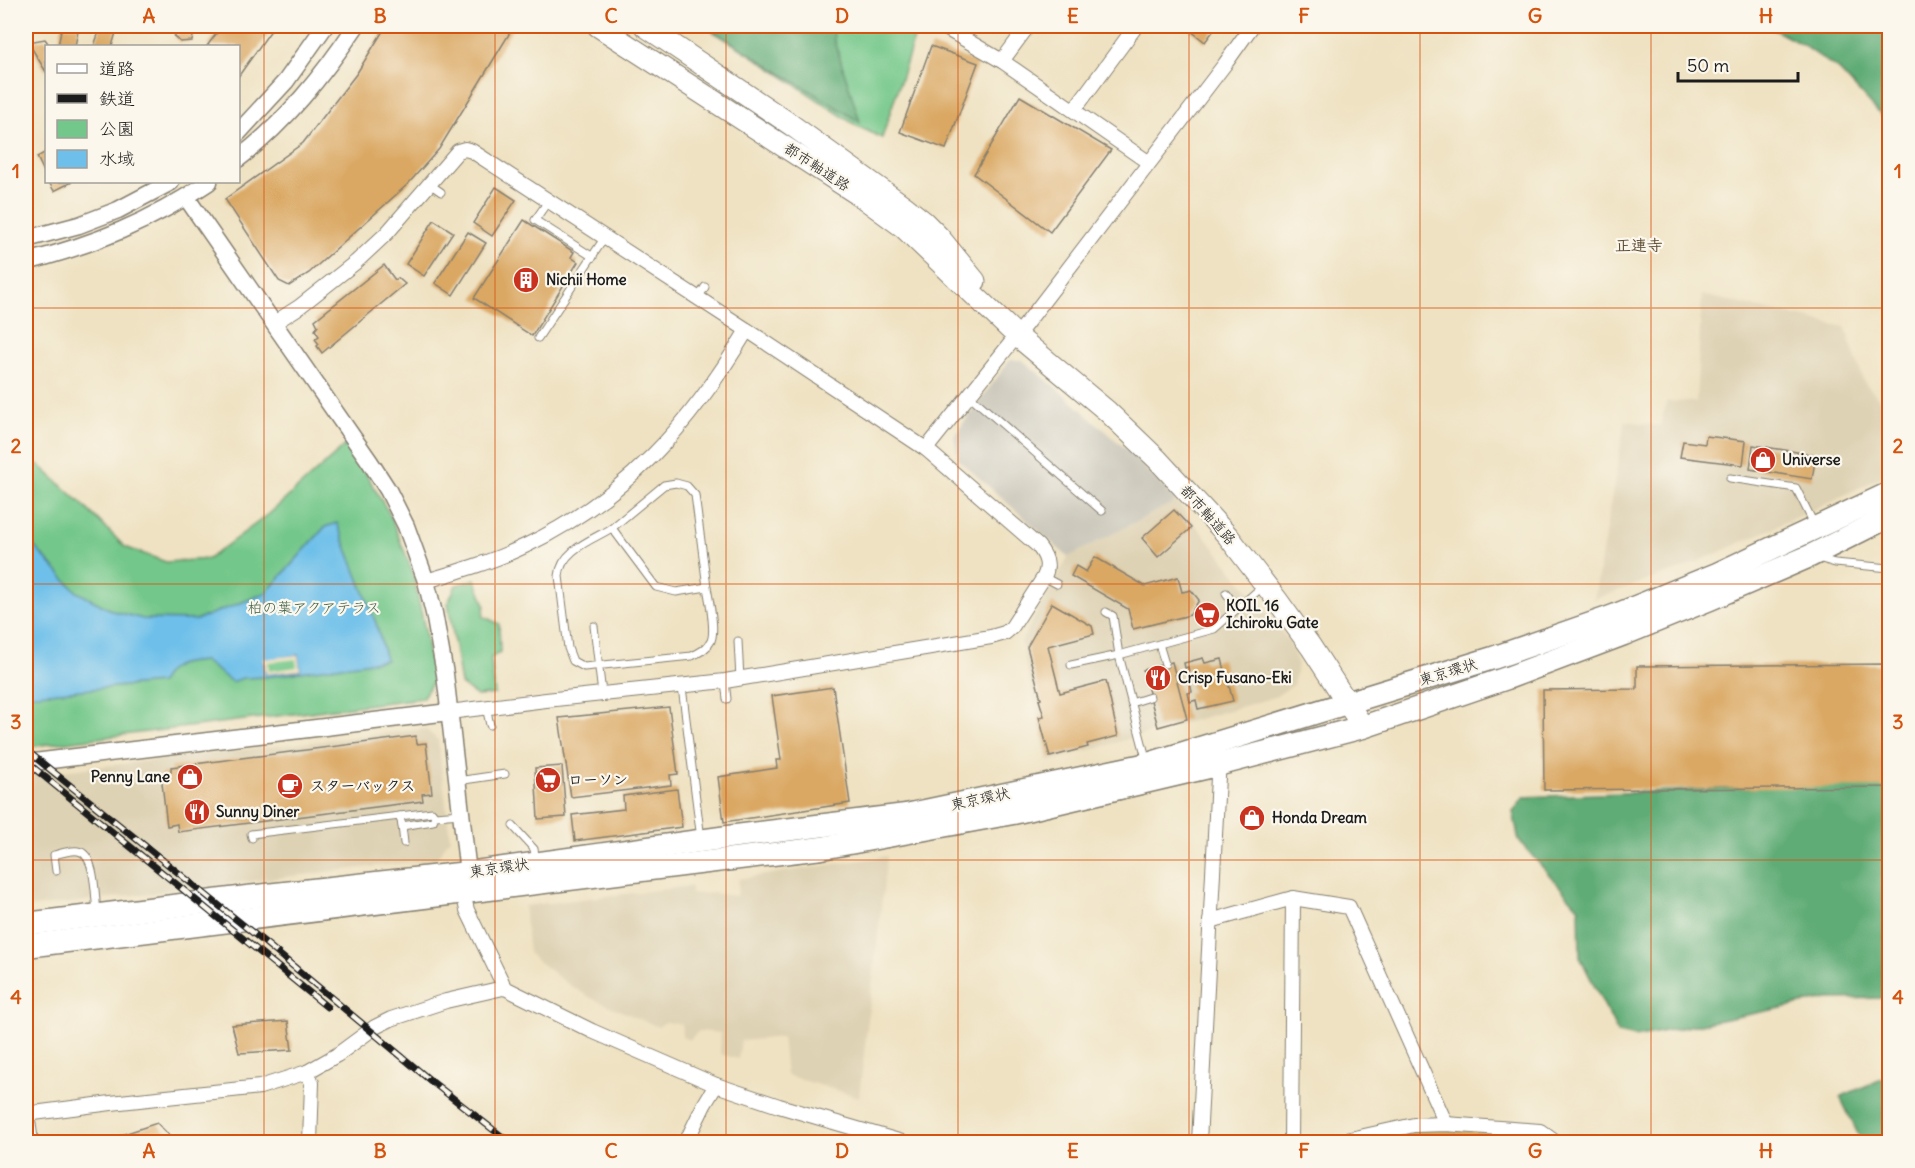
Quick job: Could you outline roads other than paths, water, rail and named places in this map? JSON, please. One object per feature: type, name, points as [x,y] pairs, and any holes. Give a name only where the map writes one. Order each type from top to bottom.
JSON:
[{"type":"highway","name":"東京環状","points":[[26,946],[465,883],[536,863],[906,815],[1148,764],[1493,658],[1611,617],[1717,574],[1890,493]]},
{"type":"highway","name":"東京環状","points":[[26,924],[247,897],[465,883],[822,848],[1013,813],[1217,765],[1363,727],[1507,678],[1624,634],[1810,556],[1890,516]]},
{"type":"main road","name":"都市軸道路","points":[[598,26],[685,80],[879,209],[912,235],[1016,335],[1107,411],[1157,459],[1228,536],[1311,647],[1363,727]]},
{"type":"main road","name":"都市軸道路","points":[[645,26],[790,124],[924,222],[970,274],[1016,335]]},
{"type":"street","points":[[240,131],[286,81],[325,26]]},
{"type":"street","points":[[240,157],[306,95],[356,26]]},
{"type":"street","points":[[942,26],[1002,61],[1148,162]]},
{"type":"street","points":[[1002,61],[1028,26]]},
{"type":"street","points":[[1074,110],[1136,26]]},
{"type":"street","points":[[926,449],[1225,64],[1252,26]]},
{"type":"street","points":[[26,763],[486,707],[682,687],[991,637],[1005,633],[1018,620],[1044,577],[1047,562],[1038,546],[926,449],[747,330],[702,292],[605,237],[484,157],[465,149],[458,151],[452,157],[436,188],[356,262],[298,307],[274,322]]},
{"type":"street","points":[[26,239],[79,225],[118,210],[169,183]]},
{"type":"street","points":[[26,262],[103,239],[139,223],[207,183]]},
{"type":"street","points":[[186,197],[388,490],[406,526],[426,581],[441,645],[461,814],[467,910],[503,988]]},
{"type":"street","points":[[426,581],[480,565],[526,546],[572,520],[617,488],[658,451],[693,412],[747,330]]},
{"type":"street","points":[[1200,1143],[1217,765],[1221,741]]},
{"type":"street","points":[[1210,921],[1293,898],[1349,907],[1446,1124]]},
{"type":"street","points":[[1291,1143],[1293,898]]},
{"type":"street","points":[[31,1143],[26,1114],[260,1087],[307,1072],[391,1019],[446,1001],[503,988],[592,1031],[716,1085],[902,1143]]},
{"type":"street","points":[[307,1072],[312,1083],[310,1143]]},
{"type":"street","points":[[686,1143],[716,1085]]},
{"type":"street","points":[[1337,1143],[1414,1125],[1446,1124],[1540,1131],[1555,1143]]},
{"type":"lane","points":[[549,200],[535,220],[593,257]]},
{"type":"lane","points":[[538,338],[605,237]]},
{"type":"lane","points":[[969,395],[1102,511]]},
{"type":"lane","points":[[1730,478],[1796,488],[1817,528]]},
{"type":"lane","points":[[676,483],[687,486],[695,495],[712,630],[711,640],[704,651],[692,656],[598,666],[584,667],[573,661],[568,648],[560,567],[567,555],[612,528],[664,485],[676,483]]},
{"type":"lane","points":[[612,528],[656,587],[676,592],[707,587]]},
{"type":"lane","points":[[1810,556],[1835,563],[1890,568]]},
{"type":"lane","points":[[1044,577],[1057,584]]},
{"type":"lane","points":[[1071,665],[1119,655],[1214,629],[1265,584]]},
{"type":"lane","points":[[1226,593],[1237,608]]},
{"type":"lane","points":[[1106,612],[1113,616],[1119,655],[1148,764]]},
{"type":"lane","points":[[594,626],[602,694]]},
{"type":"lane","points":[[738,641],[740,679]]},
{"type":"lane","points":[[1159,644],[1165,664]]},
{"type":"lane","points":[[725,681],[727,699]]},
{"type":"lane","points":[[682,687],[701,841]]},
{"type":"lane","points":[[1131,703],[1150,697]]},
{"type":"lane","points":[[486,707],[490,725]]},
{"type":"lane","points":[[457,782],[505,774]]},
{"type":"lane","points":[[252,838],[251,834],[432,812],[435,816],[461,814]]},
{"type":"lane","points":[[400,816],[404,843]]},
{"type":"lane","points":[[402,826],[433,821],[435,816]]},
{"type":"lane","points":[[513,825],[534,849],[536,863]]},
{"type":"lane","points":[[56,871],[54,855],[77,850],[88,857],[92,865],[97,915]]},
{"type":"water","points":[[337,523],[376,623],[386,660],[243,678],[232,682],[204,661],[184,663],[173,667],[160,683],[26,695],[26,538],[77,592],[113,611],[143,619],[196,620],[266,593],[325,527]],"holes":[[[298,655],[300,670],[266,674],[264,660]]]},
{"type":"railway","points":[[26,750],[509,1142]]},
{"type":"railway","points":[[29,764],[327,1007]]},
{"type":"place","name":"Nichii Home","points":[[526,280]]},
{"type":"place","name":"Universe","points":[[1763,460]]},
{"type":"place","name":"KOIL 16 Ichiroku Gate","points":[[1207,615]]},
{"type":"place","name":"Crisp Fusano-Eki","points":[[1158,678]]},
{"type":"place","name":"Penny Lane","points":[[190,777]]},
{"type":"place","name":"ローソン","points":[[548,780]]},
{"type":"place","name":"スターバックス","points":[[290,786]]},
{"type":"place","name":"Sunny Diner","points":[[197,812]]},
{"type":"place","name":"Honda Dream","points":[[1252,818]]},
{"type":"district","name":"正連寺","points":[[1639,245]]},
{"type":"park label","name":"柏の葉アクアテラス","points":[[314,608]]}]
